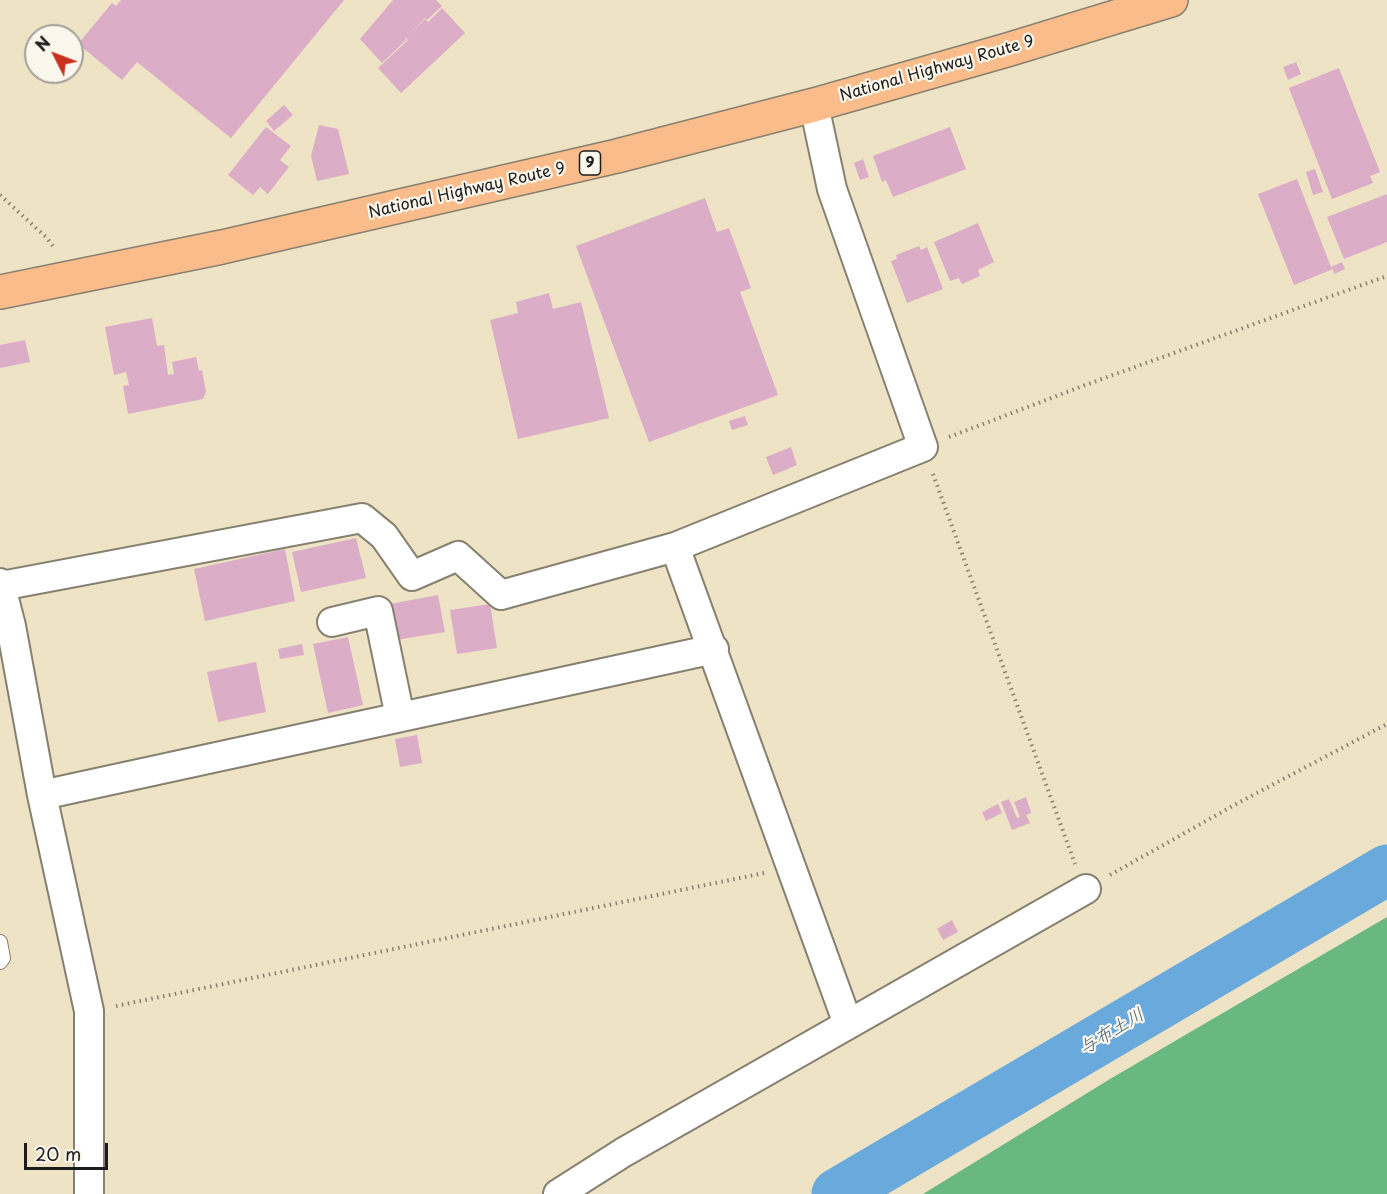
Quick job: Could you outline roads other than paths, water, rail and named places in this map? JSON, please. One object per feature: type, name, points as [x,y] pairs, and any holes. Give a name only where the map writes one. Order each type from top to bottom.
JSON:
[{"type":"highway","name":"National Highway Route 9","points":[[0,292],[222,247],[617,156],[814,105],[1171,0]]},
{"type":"street","points":[[89,1194],[89,1011],[42,795],[11,626],[0,585],[362,518],[384,536],[412,576],[458,556],[501,595],[675,547],[923,447],[832,189],[814,105]]},
{"type":"street","points":[[675,547],[714,649],[848,1024]]},
{"type":"street","points":[[332,622],[378,611],[400,717]]},
{"type":"street","points":[[42,795],[714,649]]},
{"type":"street","points":[[558,1194],[624,1152],[1086,889]]},
{"type":"lane","points":[[0,942],[3,958],[0,962]]},
{"type":"waterway","name":"与布土川","points":[[837,1194],[1387,870]]}]
